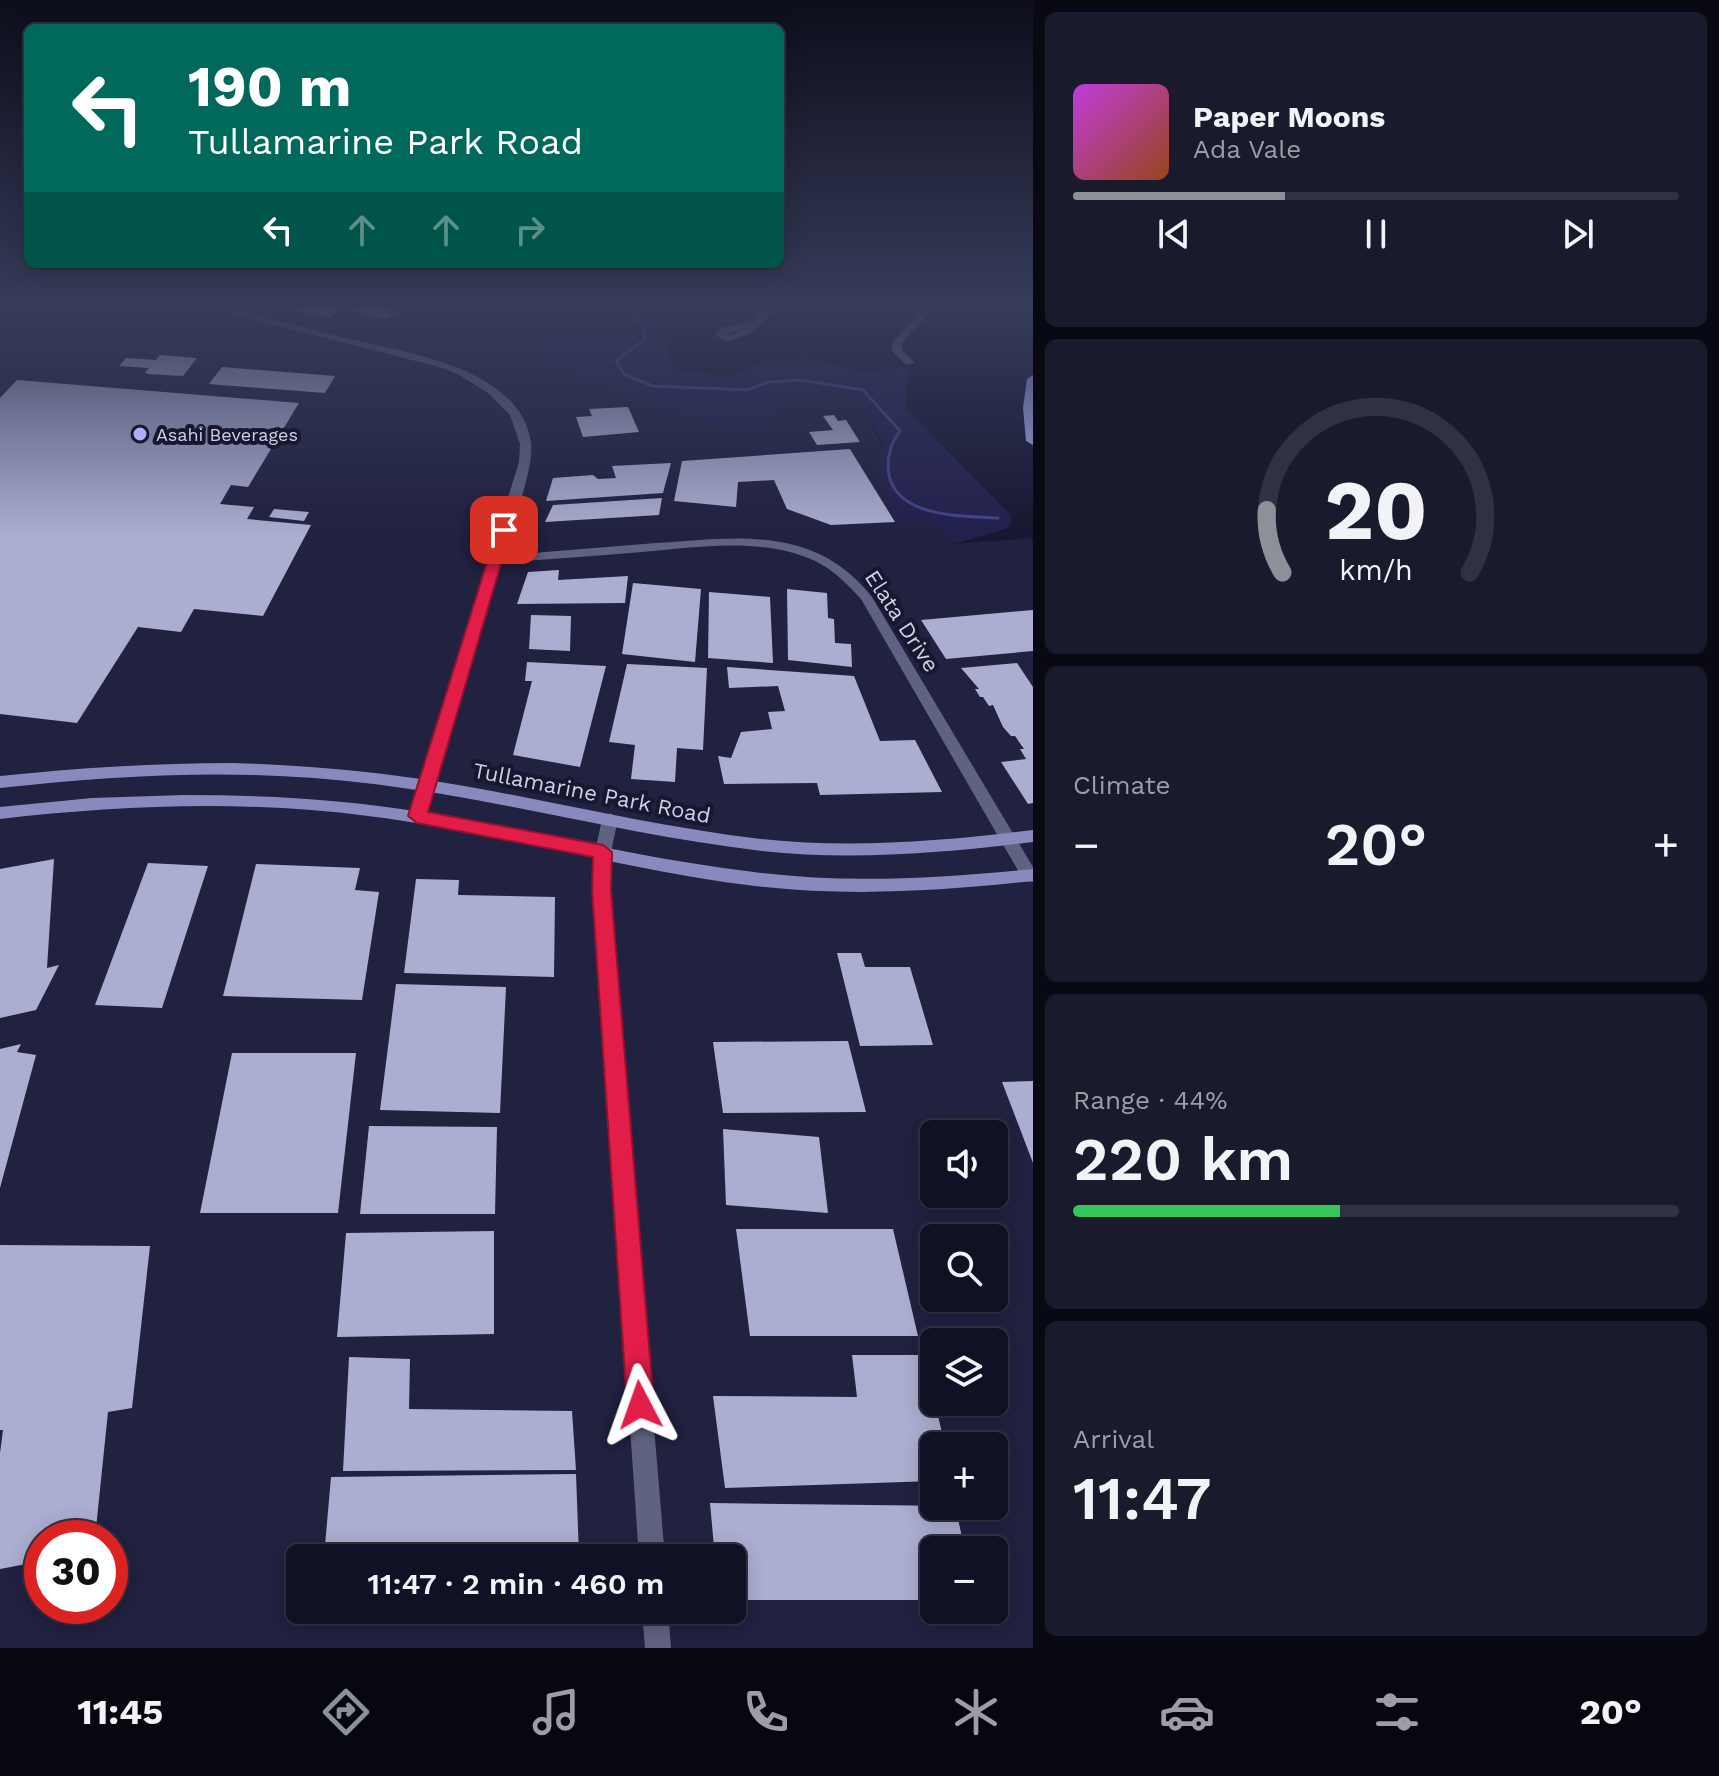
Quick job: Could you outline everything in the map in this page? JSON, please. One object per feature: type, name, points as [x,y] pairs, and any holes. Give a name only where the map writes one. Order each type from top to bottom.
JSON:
[{"type":"main road","points":[[1033,382],[1030,408],[1033,441]]},
{"type":"street","points":[[417,816],[526,452],[520,423],[503,399],[480,382]]},
{"type":"street","name":"Elata Drive","points":[[495,560],[740,541],[785,546],[822,559],[844,572],[866,597],[1032,876]]},
{"type":"street","name":"Tullamarine Park Road","points":[[0,782],[104,773],[242,769],[330,774],[427,785],[680,833],[802,848],[888,850],[1033,836]]},
{"type":"street","points":[[0,813],[120,803],[215,801],[326,806],[417,816],[722,874],[809,884],[922,885],[1032,876]]},
{"type":"street","points":[[610,819],[603,852],[601,890],[651,1544]]},
{"type":"street","points":[[656,1624],[658,1648]]},
{"type":"shaded area","points":[[0,382],[711,382],[789,399],[854,396],[928,522],[954,544],[1031,538],[1033,1648],[0,1648]]},
{"type":"shaded area","points":[[600,382],[907,382],[906,409],[1010,514],[1011,523],[1005,529],[954,544],[928,522],[898,525],[876,467],[884,444],[854,396],[789,399],[748,436]]},
{"type":"building","points":[[15,382],[40,382],[299,403],[248,487],[231,485],[220,504],[254,507],[247,519],[311,525],[263,616],[194,609],[181,632],[138,627],[77,723],[0,714],[0,398]]},
{"type":"building","points":[[211,382],[332,382],[325,393],[209,384]]},
{"type":"building","points":[[628,407],[639,432],[583,437],[576,417],[592,416],[589,409]]},
{"type":"building","points":[[834,415],[838,421],[846,420],[860,442],[817,445],[809,432],[833,430],[823,416]]},
{"type":"building","points":[[850,449],[895,522],[831,525],[787,509],[774,480],[738,482],[736,507],[674,501],[682,461]]},
{"type":"building","points":[[671,463],[663,493],[546,501],[553,478],[593,475],[598,479],[616,478],[612,466]]},
{"type":"building","points":[[662,498],[659,515],[545,522],[553,505]]},
{"type":"building","points":[[274,509],[309,512],[304,521],[269,517]]},
{"type":"building","points":[[559,570],[558,580],[628,576],[625,603],[517,604],[528,572]]},
{"type":"building","points":[[633,583],[701,589],[695,662],[622,654]]},
{"type":"building","points":[[787,589],[827,593],[828,618],[834,619],[835,643],[851,644],[852,667],[788,660]]},
{"type":"building","points":[[709,592],[770,597],[773,663],[708,658]]},
{"type":"building","points":[[1033,610],[1033,651],[946,659],[921,620]]},
{"type":"building","points":[[531,615],[571,616],[570,651],[529,649]]},
{"type":"building","points":[[527,662],[606,666],[580,767],[513,755],[532,681],[525,681]]},
{"type":"building","points":[[1017,663],[1033,687],[1033,803],[1028,804],[1001,762],[1026,759],[1020,749],[1024,749],[1015,736],[1003,727],[993,705],[989,706],[980,697],[975,689],[979,689],[961,668]]},
{"type":"building","points":[[627,664],[707,668],[703,750],[677,748],[675,782],[631,779],[635,745],[609,742]]},
{"type":"building","points":[[727,667],[854,676],[880,741],[915,740],[942,792],[820,795],[817,783],[724,784],[718,756],[731,758],[741,732],[772,729],[768,712],[785,711],[778,686],[729,688]]},
{"type":"building","points":[[54,859],[47,968],[59,965],[36,1010],[0,1018],[0,869]]},
{"type":"building","points":[[148,863],[208,866],[162,1008],[95,1005]]},
{"type":"building","points":[[256,864],[360,868],[355,890],[379,892],[362,1000],[223,996]]},
{"type":"building","points":[[416,879],[459,880],[458,895],[555,897],[554,977],[404,973]]},
{"type":"building","points":[[837,953],[861,953],[865,967],[910,967],[933,1045],[860,1046]]},
{"type":"building","points":[[396,984],[506,987],[500,1113],[380,1110]]},
{"type":"building","points":[[848,1041],[866,1112],[723,1113],[713,1042]]},
{"type":"building","points":[[21,1044],[17,1052],[36,1055],[0,1188],[0,1049]]},
{"type":"building","points":[[232,1053],[356,1053],[338,1213],[200,1213]]},
{"type":"building","points":[[1033,1081],[1033,1163],[1002,1082]]},
{"type":"building","points":[[369,1126],[497,1127],[495,1214],[360,1214]]},
{"type":"building","points":[[723,1129],[819,1137],[828,1213],[726,1205]]},
{"type":"building","points":[[736,1229],[893,1229],[918,1336],[750,1336]]},
{"type":"building","points":[[494,1231],[494,1334],[337,1337],[346,1233]]},
{"type":"building","points":[[0,1245],[150,1246],[132,1408],[108,1412],[97,1520],[24,1520],[24,1564],[0,1569],[0,1453],[3,1430],[0,1430]]},
{"type":"building","points":[[852,1355],[920,1355],[920,1416],[938,1416],[942,1432],[920,1432],[920,1481],[725,1488],[713,1396],[857,1397]]},
{"type":"building","points":[[349,1357],[410,1359],[409,1409],[572,1411],[576,1470],[343,1471]]},
{"type":"building","points":[[576,1474],[579,1544],[325,1544],[331,1477]]},
{"type":"building","points":[[710,1503],[920,1506],[920,1520],[958,1520],[962,1536],[920,1536],[920,1600],[746,1600],[746,1544],[714,1544]]},
{"type":"waterway","points":[[643,382],[653,386],[748,390],[770,382]]},
{"type":"waterway","points":[[813,382],[863,390],[900,431],[894,439],[888,467],[892,484],[901,496],[930,511],[998,518]]},
{"type":"place","name":"Asahi Beverages","points":[[140,434]]},
{"type":"route","points":[[504,530],[417,816],[603,852],[601,890],[640,1405]]}]
